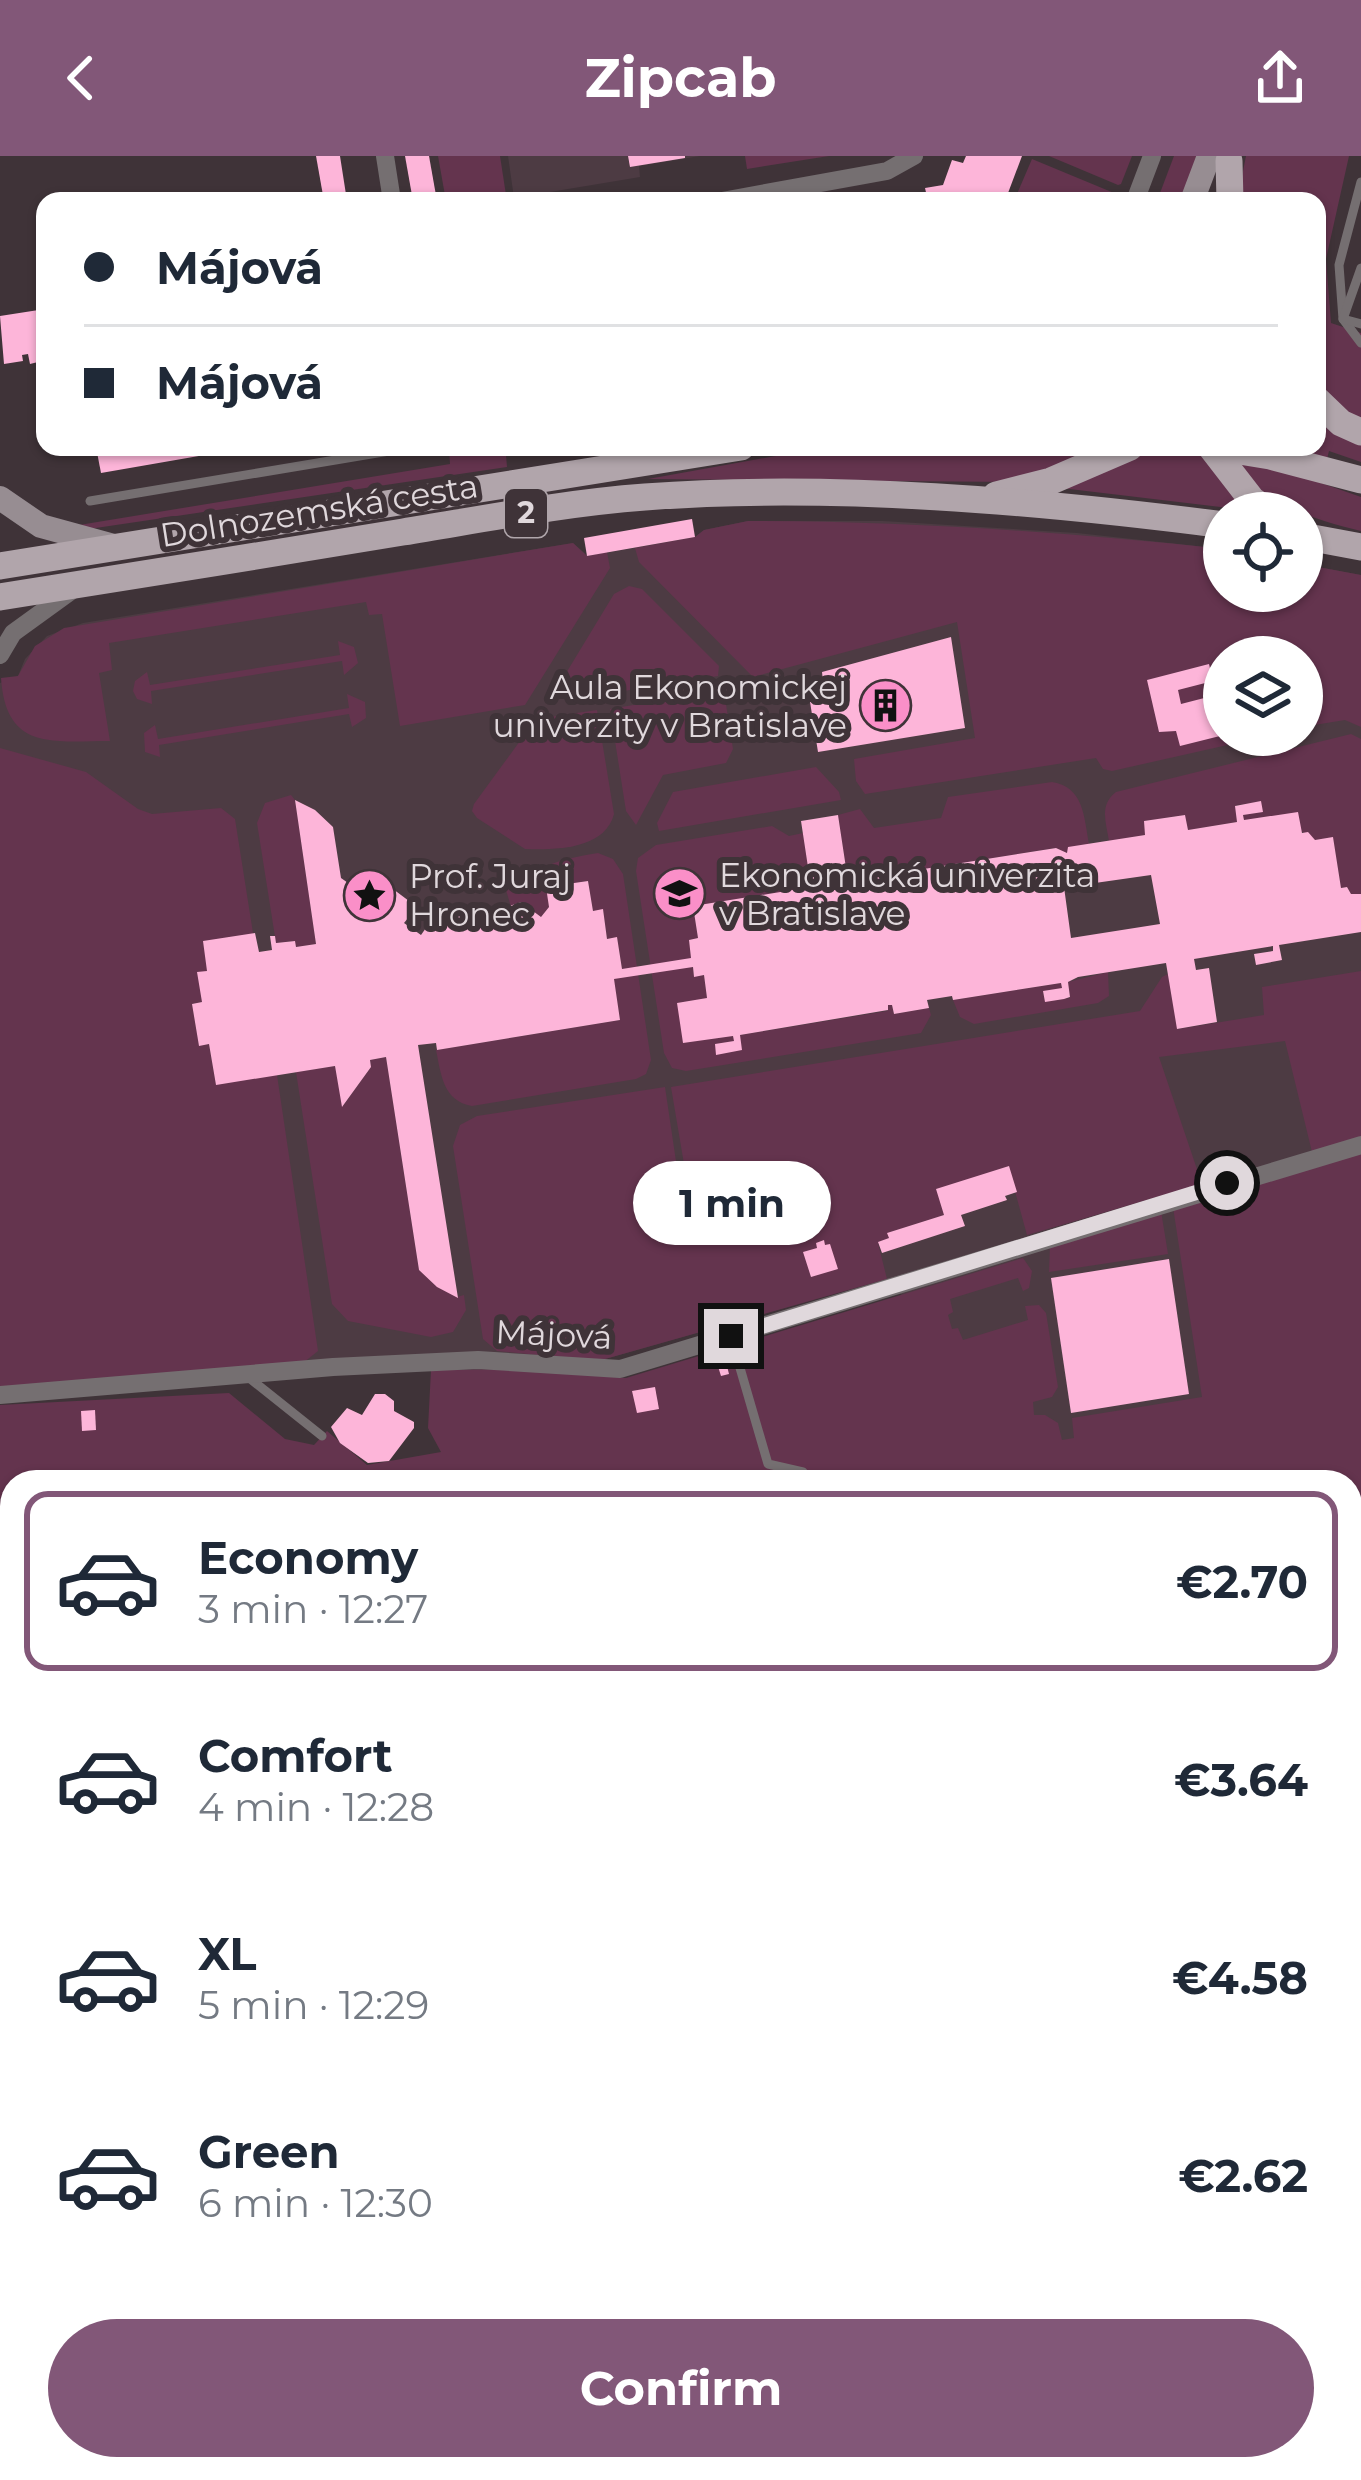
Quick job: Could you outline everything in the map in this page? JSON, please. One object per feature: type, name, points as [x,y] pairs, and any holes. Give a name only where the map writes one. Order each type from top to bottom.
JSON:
[{"type":"main road","points":[[1223,158],[1229,192]]},
{"type":"main road","points":[[1326,409],[1341,423],[1361,432]]},
{"type":"main road","name":"Dolnozemská cesta","points":[[0,566],[684,456]]},
{"type":"main road","points":[[969,501],[1051,482],[1110,456]]},
{"type":"main road","points":[[1220,456],[1246,492]]},
{"type":"main road","points":[[1258,456],[1361,480]]},
{"type":"main road","name":"Dolnozemská cesta","points":[[0,597],[639,497],[785,493],[969,501],[1203,523]]},
{"type":"main road","points":[[1323,538],[1361,547]]},
{"type":"street","points":[[385,156],[391,192]]},
{"type":"street","points":[[773,192],[870,175],[914,156]]},
{"type":"street","points":[[1138,192],[1152,156]]},
{"type":"street","points":[[1198,192],[1223,158]]},
{"type":"street","points":[[1217,192],[1223,158]]},
{"type":"street","points":[[0,498],[40,526],[114,546]]},
{"type":"street","points":[[0,655],[13,633],[80,585]]},
{"type":"street","name":"Májová","points":[[0,1395],[333,1367],[478,1360],[620,1369],[1361,1145]]},
{"type":"lane","points":[[1361,182],[1339,265],[1342,319],[1361,343]]},
{"type":"lane","points":[[1342,319],[1361,268]]},
{"type":"lane","points":[[1342,319],[1361,324]]},
{"type":"lane","points":[[90,501],[359,456]]},
{"type":"lane","points":[[731,1336],[768,1464],[794,1470]]},
{"type":"lane","points":[[248,1377],[322,1436]]},
{"type":"shaded area","points":[[438,156],[500,156],[506,192],[444,192]]},
{"type":"shaded area","points":[[508,156],[700,156],[639,166],[640,177],[550,192],[513,192]]},
{"type":"shaded area","points":[[745,156],[829,156],[747,169]]},
{"type":"shaded area","points":[[1049,156],[1132,156],[1118,185]]},
{"type":"shaded area","points":[[1174,156],[1199,156],[1184,192],[1160,192]]},
{"type":"shaded area","points":[[1246,156],[1349,156],[1326,259],[1326,192],[1239,192]]},
{"type":"shaded area","points":[[1032,159],[1112,192],[1018,192]]},
{"type":"shaded area","points":[[1326,259],[1331,323],[1361,333],[1361,423],[1326,395]]},
{"type":"shaded area","points":[[1326,416],[1361,441],[1361,462],[1329,451],[1321,483],[1361,497],[1361,531],[1323,521],[1323,492],[1263,492],[1228,456],[1326,456]]},
{"type":"shaded area","points":[[449,456],[506,456],[507,467],[89,529],[67,527],[450,464]]},
{"type":"shaded area","points":[[775,456],[1091,456],[1018,482],[648,479]]},
{"type":"shaded area","points":[[1134,456],[1206,456],[1237,492],[1203,492],[1203,505],[1061,488]]},
{"type":"shaded area","name":"Ekonomická univerzita v Bratislave","points":[[748,521],[883,521],[1203,547],[1203,612],[1323,612],[1323,568],[1361,575],[1361,1138],[1229,1391],[1063,1457],[886,1279],[598,1361],[298,1367],[0,1053],[0,683],[18,676],[25,659],[47,636],[83,623],[573,543],[588,556],[695,537],[704,530]]},
{"type":"shaded area","points":[[748,521],[868,523],[1203,547],[1203,612],[1323,612],[1323,568],[1361,575],[1361,727],[1345,720],[1323,724],[1323,636],[1203,636],[1203,751],[1112,771],[1103,769],[1096,758],[865,794],[856,781],[854,759],[975,738],[957,622],[753,677],[639,562],[635,548],[695,537],[704,530]]},
{"type":"shaded area","points":[[573,543],[587,556],[607,552],[610,568],[525,705],[400,726],[382,614],[369,615],[366,602],[109,643],[112,670],[99,673],[110,741],[36,737],[12,719],[5,702],[1,678],[18,676],[35,646],[64,628]]},
{"type":"shaded area","points":[[629,586],[642,589],[719,666],[718,676],[567,700],[557,688],[614,594]]},
{"type":"shaded area","points":[[338,641],[354,647],[358,663],[344,675],[342,661],[151,691],[152,704],[137,699],[133,691],[135,681],[147,672],[150,685],[340,655]]},
{"type":"shaded area","points":[[715,691],[725,698],[733,749],[726,763],[663,775],[636,825],[626,811],[610,709]]},
{"type":"shaded area","points":[[347,694],[365,702],[366,718],[352,727],[349,714],[159,745],[160,757],[145,752],[144,733],[155,725],[158,739],[349,708]]},
{"type":"shaded area","points":[[597,710],[614,814],[601,834],[565,848],[525,849],[477,818],[474,804],[536,719]]},
{"type":"shaded area","points":[[1351,734],[1361,739],[1361,894],[1341,888],[1333,838],[1315,840],[1282,824],[1244,820],[1243,815],[1261,802],[1236,805],[1237,822],[1188,830],[1184,815],[1145,821],[1145,835],[1109,841],[1106,808],[1116,792],[1262,756],[1323,756],[1323,741]]},
{"type":"shaded area","points":[[0,748],[86,772],[152,814],[221,808],[235,819],[253,933],[207,971],[202,1002],[192,1004],[199,1045],[209,1044],[216,1084],[277,1075],[318,1351],[298,1367],[0,1393]]},
{"type":"shaded area","points":[[816,767],[841,800],[659,831],[657,823],[673,792]]},
{"type":"shaded area","points":[[1052,782],[1076,797],[1089,844],[1067,853],[1055,848],[848,881],[838,815],[860,809],[874,828],[941,818],[948,797]]},
{"type":"shaded area","points":[[291,795],[316,944],[296,947],[294,941],[276,943],[257,823],[265,803]]},
{"type":"shaded area","points":[[772,826],[789,836],[803,833],[811,887],[693,906],[698,938],[689,940],[694,976],[704,975],[707,998],[740,1035],[887,1011],[888,1005],[894,1014],[929,1008],[931,1015],[921,1033],[686,1071],[672,1068],[664,1053],[636,871],[638,858],[656,845]]},
{"type":"shaded area","points":[[598,853],[613,859],[623,874],[651,1060],[646,1074],[472,1106],[462,1103],[445,1085],[436,1050],[620,1020],[612,971],[622,968],[617,938],[607,939],[603,910],[593,911],[588,881],[547,887],[549,907],[541,917],[521,902],[511,907],[506,890],[541,868]]},
{"type":"shaded area","points":[[1361,971],[1361,1138],[1312,1152],[1285,1041],[1159,1057],[1202,1184],[1027,1235],[1008,1166],[944,1215],[888,1233],[889,1238],[878,1243],[887,1279],[598,1361],[497,1351],[483,1339],[453,1146],[460,1125],[477,1116],[665,1087],[677,1168],[694,1228],[700,1224],[671,1087],[1140,1011],[1168,974],[1178,1029],[1264,1015],[1262,987]]},
{"type":"shaded area","points":[[1108,972],[1109,996],[1098,1003],[974,1024],[960,1017],[953,1000],[1061,983],[1062,988],[1043,992],[1045,1001],[1070,998],[1068,982]]},
{"type":"shaded area","points":[[386,1057],[419,1270],[457,1297],[464,1295],[466,1310],[453,1332],[431,1337],[348,1321],[332,1304],[296,1072],[335,1066],[343,1106],[371,1067],[370,1060]]},
{"type":"shaded area","points":[[1361,1153],[1361,1470],[0,1470],[0,1405],[229,1393],[285,1439],[314,1445],[327,1431],[367,1465],[441,1452],[428,1428],[431,1370],[519,1369],[626,1378],[1023,1258],[1032,1271],[1029,1288],[1023,1291],[1018,1278],[950,1299],[953,1312],[948,1315],[952,1329],[958,1328],[963,1340],[1028,1320],[1025,1306],[1039,1305],[1046,1313],[1058,1387],[1052,1397],[1033,1402],[1034,1415],[1058,1423],[1062,1440],[1074,1438],[1072,1418],[1202,1397],[1173,1207]]},
{"type":"shaded area","points":[[1161,1211],[1168,1254],[1049,1272],[1050,1246]]},
{"type":"building","points":[[316,156],[340,156],[346,192],[322,192]]},
{"type":"building","points":[[405,156],[429,156],[435,192],[411,192]]},
{"type":"building","points":[[628,156],[685,156],[685,158],[630,167]]},
{"type":"building","points":[[966,156],[1022,156],[1008,192],[926,192],[925,188],[943,185],[952,160],[963,163]]},
{"type":"building","points":[[36,310],[36,362],[30,364],[28,354],[22,355],[23,361],[4,364],[0,316]]},
{"type":"building","points":[[98,456],[199,456],[101,473]]},
{"type":"building","points":[[692,519],[695,537],[587,556],[584,538]]},
{"type":"building","name":"Aula Ekonomickej univerzity v Bratislave","points":[[951,637],[965,728],[818,752],[807,683],[823,681],[822,672]]},
{"type":"building","points":[[1203,666],[1203,684],[1178,690],[1181,704],[1203,698],[1203,740],[1180,746],[1176,731],[1159,732],[1147,680]]},
{"type":"building","points":[[295,800],[333,827],[341,878],[368,897],[381,880],[417,907],[404,923],[421,935],[435,915],[477,917],[521,902],[541,917],[549,907],[546,887],[588,881],[593,911],[603,909],[607,939],[617,937],[622,969],[691,958],[689,940],[698,938],[693,906],[811,887],[801,821],[838,815],[848,881],[1056,848],[1067,853],[1068,847],[1145,835],[1144,821],[1185,815],[1188,830],[1237,822],[1235,806],[1261,801],[1263,812],[1243,815],[1244,820],[1298,812],[1302,833],[1308,832],[1315,840],[1333,837],[1341,888],[1361,894],[1361,932],[1279,945],[1282,960],[1256,965],[1254,954],[1273,951],[1273,946],[1194,959],[1196,970],[1209,968],[1217,1022],[1177,1029],[1166,963],[1078,977],[1068,982],[1070,997],[1064,999],[1045,1002],[1043,991],[1062,988],[1061,983],[927,1000],[929,1008],[894,1014],[888,1005],[888,1010],[740,1035],[742,1050],[716,1055],[715,1044],[734,1041],[733,1036],[683,1043],[677,1003],[707,998],[704,975],[694,977],[693,967],[614,979],[620,1020],[437,1050],[436,1043],[418,1045],[458,1298],[419,1270],[386,1057],[370,1060],[371,1067],[342,1107],[335,1066],[216,1085],[209,1044],[199,1046],[192,1004],[202,1002],[197,972],[207,971],[203,941],[255,933],[259,952],[272,950],[270,936],[275,936],[276,943],[295,941],[296,947],[316,944]],"holes":[[[1151,875],[1160,924],[1071,938],[1064,887],[1072,886],[1071,881],[1074,886]]]},
{"type":"building","points":[[1009,1166],[1017,1192],[1005,1196],[1007,1200],[961,1215],[965,1226],[882,1253],[878,1242],[889,1238],[887,1233],[944,1215],[936,1189]]},
{"type":"building","points":[[824,1240],[825,1245],[830,1244],[838,1269],[811,1277],[803,1252]]},
{"type":"building","points":[[1169,1259],[1189,1394],[1071,1413],[1051,1278]]},
{"type":"building","points":[[725,1358],[729,1374],[721,1376],[716,1360]]},
{"type":"building","points":[[655,1387],[659,1409],[637,1413],[632,1391]]},
{"type":"building","points":[[375,1394],[394,1401],[394,1411],[414,1422],[414,1428],[389,1461],[368,1463],[340,1443],[331,1427],[347,1408],[362,1415]]},
{"type":"building","points":[[95,1410],[96,1430],[82,1431],[81,1411]]},
{"type":"place","name":"Aula Ekonomickej univerzity v Bratislave","points":[[886,706]]},
{"type":"place","name":"Ekonomická univerzita v Bratislave","points":[[680,894]]},
{"type":"place","name":"Prof. Juraj Hronec","points":[[370,895]]},
{"type":"route","points":[[731,1336],[1227,1183]]}]
